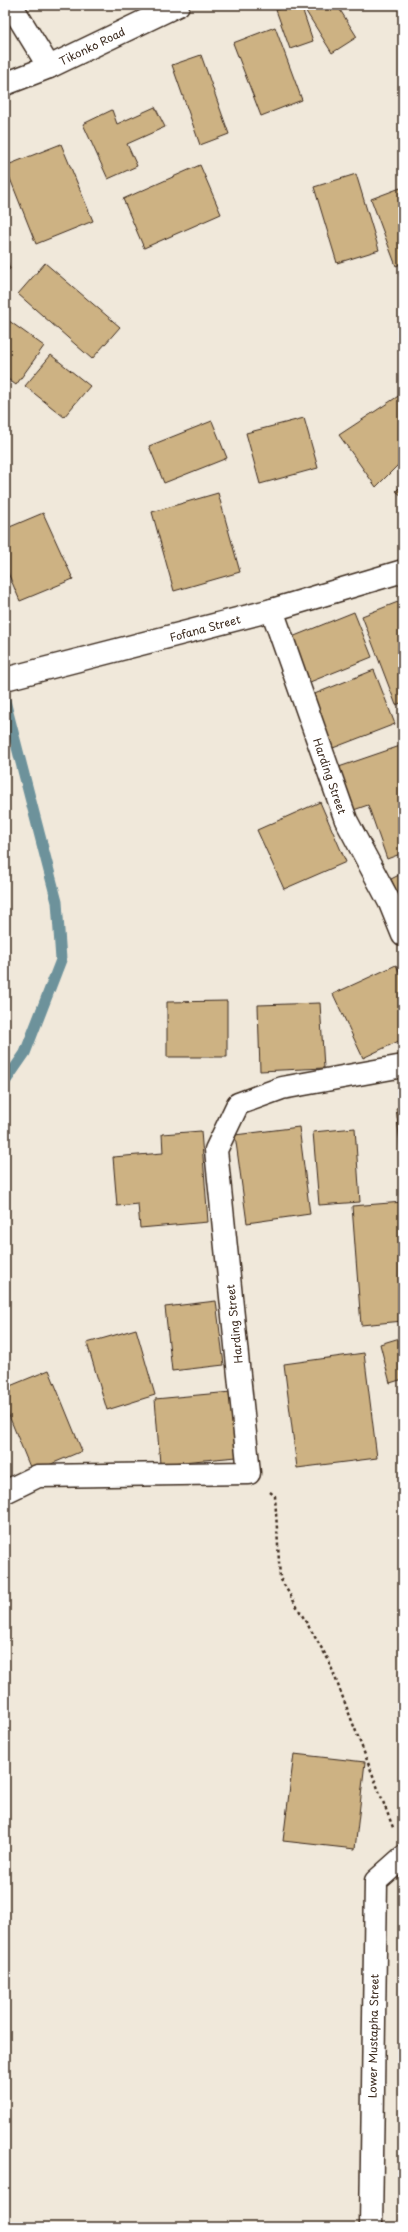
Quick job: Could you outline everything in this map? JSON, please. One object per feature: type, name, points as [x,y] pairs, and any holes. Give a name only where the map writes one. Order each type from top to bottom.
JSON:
[{"type":"street","points":[[11,5],[49,67]]},
{"type":"street","name":"Tikonko Road","points":[[5,84],[49,67],[178,5]]},
{"type":"street","name":"Fofana Street","points":[[5,679],[272,610],[403,570]]},
{"type":"street","name":"Harding Street","points":[[272,610],[346,820],[390,903],[403,935]]},
{"type":"street","name":"Harding Street","points":[[249,1473],[216,1150],[238,1104],[282,1088],[403,1066]]},
{"type":"street","points":[[5,1492],[38,1476],[249,1473]]},
{"type":"street","name":"Lower Mustapha Street","points":[[370,2227],[376,1881],[403,1857]]},
{"type":"path","points":[[249,1473],[275,1496],[280,1578],[328,1659],[395,1832]]},
{"type":"building","points":[[290,5],[301,5],[313,41],[290,49],[276,10]]},
{"type":"building","points":[[302,5],[337,5],[357,37],[332,53]]},
{"type":"building","points":[[275,27],[302,100],[261,116],[233,43]]},
{"type":"building","points":[[201,55],[229,134],[200,145],[172,65]]},
{"type":"building","points":[[155,107],[165,127],[127,144],[137,166],[108,179],[83,124],[112,110],[117,124]]},
{"type":"building","points":[[61,144],[93,221],[36,244],[5,166]]},
{"type":"building","points":[[200,165],[221,214],[144,248],[123,199]]},
{"type":"building","points":[[356,174],[379,250],[337,263],[314,187]]},
{"type":"building","points":[[403,187],[403,263],[396,266],[371,199]]},
{"type":"building","points":[[5,254],[10,269],[5,271]]},
{"type":"building","points":[[45,263],[120,327],[92,359],[18,294]]},
{"type":"building","points":[[5,318],[44,346],[16,385],[5,377]]},
{"type":"building","points":[[51,355],[90,386],[64,417],[25,386]]},
{"type":"building","points":[[403,393],[403,460],[376,487],[339,435]]},
{"type":"building","points":[[304,418],[318,468],[260,484],[246,433]]},
{"type":"building","points":[[212,421],[227,458],[164,483],[149,446]]},
{"type":"building","points":[[403,484],[403,497],[396,491]]},
{"type":"building","points":[[218,493],[240,572],[174,591],[152,512]]},
{"type":"building","points":[[43,513],[73,579],[20,601],[5,566],[5,529]]},
{"type":"building","points":[[403,600],[403,702],[396,705],[362,616]]},
{"type":"building","points":[[354,612],[372,657],[310,682],[292,637]]},
{"type":"building","points":[[374,670],[395,724],[333,748],[312,695]]},
{"type":"building","points":[[403,745],[403,853],[387,859],[368,805],[348,812],[333,769]]},
{"type":"building","points":[[320,802],[346,862],[284,889],[257,830]]},
{"type":"building","points":[[403,873],[403,905],[391,879]]},
{"type":"building","points":[[396,965],[403,979],[403,1039],[363,1058],[333,994]]},
{"type":"building","points":[[227,1001],[227,1057],[167,1057],[167,1002]]},
{"type":"building","points":[[320,1003],[324,1068],[260,1071],[258,1005]]},
{"type":"building","points":[[403,1107],[403,1171],[396,1108]]},
{"type":"building","points":[[299,1127],[310,1214],[247,1223],[235,1135]]},
{"type":"building","points":[[355,1128],[360,1202],[319,1205],[313,1132]]},
{"type":"building","points":[[201,1131],[208,1222],[140,1228],[138,1204],[117,1206],[113,1157],[163,1153],[162,1134]]},
{"type":"building","points":[[403,1202],[403,1321],[361,1325],[352,1206]]},
{"type":"building","points":[[216,1301],[224,1365],[172,1371],[165,1307]]},
{"type":"building","points":[[136,1329],[155,1395],[107,1410],[87,1343]]},
{"type":"building","points":[[403,1337],[403,1379],[390,1383],[380,1344]]},
{"type":"building","points":[[364,1353],[377,1458],[297,1468],[284,1364]]},
{"type":"building","points":[[49,1370],[82,1451],[32,1472],[5,1406],[5,1388]]},
{"type":"building","points":[[231,1392],[237,1457],[160,1464],[155,1399]]},
{"type":"building","points":[[294,1754],[365,1762],[355,1849],[283,1841]]},
{"type":"waterway","points":[[5,701],[57,902],[61,960],[25,1053],[5,1082]]}]
